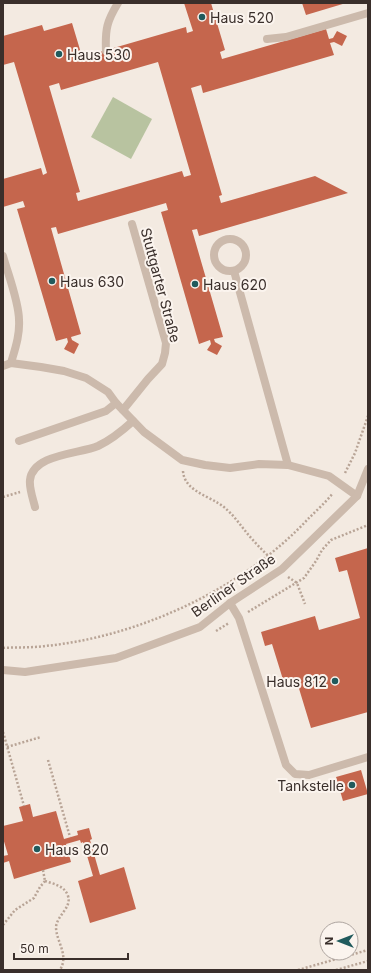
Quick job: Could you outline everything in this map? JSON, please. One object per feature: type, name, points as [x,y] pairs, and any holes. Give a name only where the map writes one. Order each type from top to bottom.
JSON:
[{"type":"lane","points":[[106,51],[106,29],[109,18],[118,3]]},
{"type":"lane","points":[[267,38],[286,37],[368,13]]},
{"type":"lane","name":"Stuttgarter Straße","points":[[123,410],[162,364],[166,343],[132,224]]},
{"type":"lane","points":[[230,238],[236,240],[244,247],[246,253],[246,259],[243,265],[234,270],[224,270],[216,264],[214,259],[215,249],[218,244],[223,240],[230,238]]},
{"type":"lane","points":[[3,256],[20,320],[18,341],[11,363]]},
{"type":"lane","points":[[234,270],[288,465]]},
{"type":"lane","points":[[3,366],[11,363],[64,371],[86,378],[108,392],[133,422],[182,460],[230,468],[259,464],[288,465],[329,476],[357,496]]},
{"type":"lane","points":[[19,441],[106,411],[116,403]]},
{"type":"lane","points":[[36,507],[30,480],[34,470],[40,463],[49,459],[97,446],[109,440],[133,422]]},
{"type":"lane","name":"Berliner Straße","points":[[3,670],[25,672],[116,658],[200,627],[230,603],[282,569],[357,496],[368,469]]},
{"type":"lane","points":[[230,603],[240,618],[286,765],[295,774],[309,775],[368,757]]},
{"type":"path","points":[[3,648],[46,646],[75,642],[122,631],[169,613],[212,593],[240,576],[298,530],[330,497],[340,483],[355,454],[368,416]]},
{"type":"path","points":[[182,460],[183,475],[189,485],[230,512],[251,538],[290,579],[297,583],[305,604]]},
{"type":"path","points":[[3,497],[31,489]]},
{"type":"path","points":[[211,633],[240,618],[297,583],[309,572],[322,550],[331,540],[368,525]]},
{"type":"path","points":[[3,732],[24,806]]},
{"type":"path","points":[[7,747],[41,737]]},
{"type":"path","points":[[48,760],[70,837]]},
{"type":"path","points":[[43,870],[45,881]]},
{"type":"path","points":[[3,925],[15,910],[34,898],[45,881]]},
{"type":"path","points":[[45,881],[61,887],[68,896],[69,901],[56,923],[57,934],[64,956],[60,970]]},
{"type":"path","points":[[298,970],[368,950]]},
{"type":"path","points":[[336,970],[368,961]]},
{"type":"green space","points":[[113,97],[152,119],[131,159],[91,137]]},
{"type":"building","points":[[184,3],[211,3],[225,50],[220,52],[222,59],[326,29],[329,39],[333,38],[337,31],[347,36],[342,46],[334,42],[330,43],[334,55],[203,93],[201,85],[191,88],[222,195],[219,196],[221,203],[315,176],[348,193],[199,236],[197,229],[192,230],[223,337],[214,339],[215,342],[222,346],[217,355],[207,350],[211,344],[210,340],[199,344],[161,212],[168,210],[166,203],[58,234],[56,227],[51,228],[81,334],[71,337],[72,340],[79,344],[74,354],[64,349],[68,342],[67,338],[56,341],[17,209],[25,207],[23,201],[3,207],[3,179],[41,168],[43,175],[47,173],[14,62],[3,65],[3,36],[42,25],[44,31],[72,23],[81,53],[78,54],[79,58],[186,27],[187,33],[193,31]],"holes":[[[158,62],[191,175],[184,177],[182,171],[78,201],[76,193],[80,192],[49,86],[59,83],[61,90]]]},
{"type":"building","points":[[302,3],[346,3],[306,15]]},
{"type":"building","points":[[368,548],[368,712],[311,728],[297,682],[285,686],[272,644],[265,646],[261,632],[315,616],[319,630],[360,618],[347,570],[339,572],[335,558]]},
{"type":"building","name":"Tankstelle","points":[[361,770],[368,794],[343,801],[336,777]]},
{"type":"building","points":[[30,804],[33,817],[56,811],[64,839],[78,835],[77,831],[89,828],[92,839],[90,840],[100,875],[124,867],[136,909],[90,923],[78,881],[93,876],[83,842],[81,843],[80,840],[66,844],[71,862],[14,879],[9,861],[3,863],[3,856],[8,855],[3,838],[3,826],[23,821],[19,807]]},
{"type":"place","name":"Haus 520","points":[[202,17]]},
{"type":"place","name":"Haus 530","points":[[59,54]]},
{"type":"place","name":"Haus 630","points":[[52,281]]},
{"type":"place","name":"Haus 620","points":[[195,284]]},
{"type":"place","name":"Haus 812","points":[[335,681]]},
{"type":"place","name":"Tankstelle","points":[[352,785]]},
{"type":"place","name":"Haus 820","points":[[37,849]]}]
